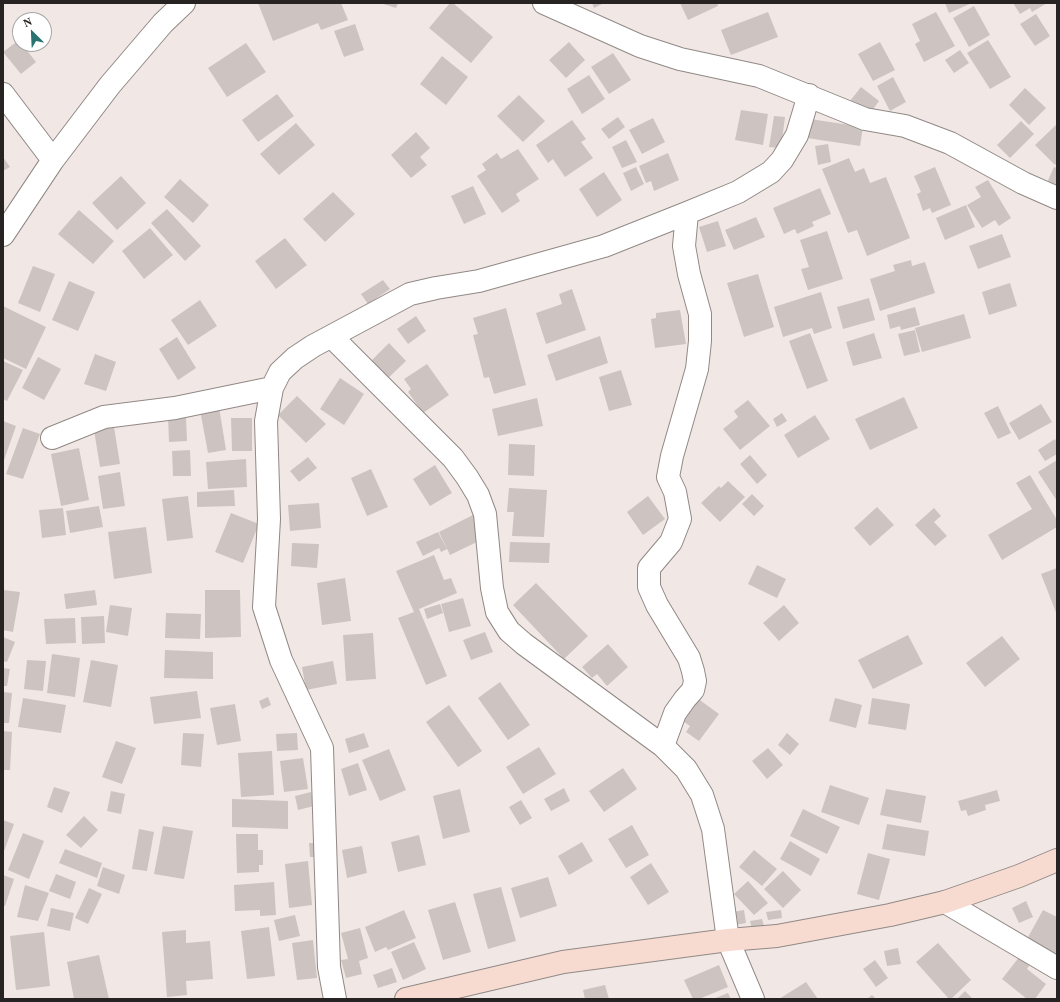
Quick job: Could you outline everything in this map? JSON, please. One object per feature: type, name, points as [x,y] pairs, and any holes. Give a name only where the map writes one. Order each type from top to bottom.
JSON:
[{"type":"street","points":[[3,235],[53,160],[110,85],[163,23],[184,3]]},
{"type":"street","points":[[544,3],[640,46],[680,59],[759,76],[865,119],[905,126],[950,143],[1023,183],[1057,198]]},
{"type":"street","points":[[3,94],[53,160]]},
{"type":"street","points":[[335,999],[329,967],[322,748],[281,660],[264,607],[269,519],[266,421],[272,388],[280,372],[295,358],[332,336],[410,294],[479,281],[604,246],[738,192],[770,172],[782,160],[797,135],[809,95]]},
{"type":"street","points":[[663,746],[676,713],[693,690],[695,681],[694,671],[689,658],[657,606],[649,587],[649,568],[671,542],[680,519],[675,492],[668,477],[672,456],[698,362],[700,314],[689,274],[684,246],[688,213]]},
{"type":"street","points":[[332,336],[454,458],[478,495],[485,514],[492,588],[497,612],[509,631],[524,644],[663,746],[686,769],[702,795],[713,829],[728,940],[753,999]]},
{"type":"street","points":[[52,438],[104,417],[175,408],[272,388]]},
{"type":"street","points":[[406,999],[563,962],[728,940],[777,936],[890,915],[945,902],[1019,876],[1057,860]]},
{"type":"street","points":[[945,902],[1057,968]]},
{"type":"building","points":[[258,3],[341,3],[348,20],[321,30],[318,23],[273,41]]},
{"type":"building","points":[[380,3],[398,3],[396,8]]},
{"type":"building","points":[[450,3],[453,3],[493,37],[471,63],[429,28]]},
{"type":"building","points":[[592,3],[604,3],[594,8]]},
{"type":"building","points":[[680,3],[717,3],[718,6],[688,20]]},
{"type":"building","points":[[945,3],[972,3],[949,13]]},
{"type":"building","points":[[1013,3],[1047,3],[1032,12],[1030,8],[1020,14]]},
{"type":"building","points":[[974,6],[990,35],[969,47],[953,18]]},
{"type":"building","points":[[768,12],[778,37],[731,55],[721,30]]},
{"type":"building","points":[[936,12],[955,46],[924,62],[915,44],[920,41],[912,24]]},
{"type":"building","points":[[1036,14],[1050,36],[1035,46],[1020,24]]},
{"type":"building","points":[[355,24],[364,50],[344,57],[334,31]]},
{"type":"building","points":[[988,40],[1011,77],[990,89],[967,53]]},
{"type":"building","points":[[569,42],[585,60],[566,78],[549,60]]},
{"type":"building","points":[[880,42],[895,70],[873,81],[858,54]]},
{"type":"building","points":[[246,43],[266,72],[227,97],[208,68]]},
{"type":"building","points":[[12,45],[12,52],[28,52],[36,62],[21,74],[3,52]]},
{"type":"building","points":[[960,50],[969,63],[954,73],[945,60]]},
{"type":"building","points":[[613,53],[631,80],[609,94],[591,67]]},
{"type":"building","points":[[442,56],[468,77],[446,105],[420,84]]},
{"type":"building","points":[[589,75],[605,99],[582,114],[567,89]]},
{"type":"building","points":[[893,77],[906,102],[890,111],[877,86]]},
{"type":"building","points":[[861,87],[879,101],[869,115],[850,101]]},
{"type":"building","points":[[1025,88],[1046,108],[1029,125],[1009,105]]},
{"type":"building","points":[[277,94],[294,116],[258,142],[242,120]]},
{"type":"building","points":[[519,95],[545,121],[523,142],[497,116]]},
{"type":"building","points":[[741,110],[768,114],[763,145],[735,140]]},
{"type":"building","points":[[774,116],[785,117],[781,148],[769,147]]},
{"type":"building","points":[[618,117],[625,127],[609,139],[601,129]]},
{"type":"building","points":[[653,118],[665,142],[642,154],[629,130]]},
{"type":"building","points":[[810,119],[863,127],[860,146],[807,138]]},
{"type":"building","points":[[572,120],[586,139],[581,142],[593,158],[565,177],[553,159],[548,163],[536,145]]},
{"type":"building","points":[[1021,121],[1034,134],[1010,158],[997,145]]},
{"type":"building","points":[[296,123],[315,145],[279,175],[260,154]]},
{"type":"building","points":[[1057,124],[1057,163],[1055,165],[1035,145]]},
{"type":"building","points":[[416,132],[430,148],[420,157],[427,165],[411,178],[391,155]]},
{"type":"building","points":[[626,140],[637,162],[622,168],[612,147]]},
{"type":"building","points":[[828,144],[831,162],[818,165],[815,146]]},
{"type":"building","points":[[518,149],[539,179],[516,194],[520,201],[502,213],[477,176],[486,170],[482,164],[497,153],[501,159]]},
{"type":"building","points":[[668,153],[679,180],[654,191],[651,181],[646,183],[639,166]]},
{"type":"building","points":[[3,157],[10,167],[3,171]]},
{"type":"building","points":[[849,158],[855,172],[864,168],[870,183],[886,177],[910,238],[867,256],[857,230],[848,233],[822,169]]},
{"type":"building","points":[[636,167],[644,184],[631,191],[623,173]]},
{"type":"building","points":[[935,167],[951,205],[932,213],[930,208],[923,211],[917,194],[921,192],[914,176]]},
{"type":"building","points":[[1054,167],[1057,168],[1057,189],[1046,185]]},
{"type":"building","points":[[604,172],[622,200],[597,217],[579,189]]},
{"type":"building","points":[[121,176],[146,203],[117,230],[92,203]]},
{"type":"building","points":[[180,179],[209,205],[193,223],[164,197]]},
{"type":"building","points":[[988,180],[1011,218],[999,226],[995,220],[982,228],[967,205],[981,197],[975,187]]},
{"type":"building","points":[[473,186],[486,214],[464,224],[451,196]]},
{"type":"building","points":[[820,188],[831,214],[812,222],[814,226],[797,234],[795,229],[784,234],[773,208]]},
{"type":"building","points":[[333,192],[355,214],[325,242],[303,219]]},
{"type":"building","points":[[966,205],[975,227],[945,240],[936,218]]},
{"type":"building","points":[[167,209],[201,246],[185,261],[151,223]]},
{"type":"building","points":[[79,210],[114,241],[93,264],[58,234]]},
{"type":"building","points":[[756,217],[765,237],[734,250],[725,230]]},
{"type":"building","points":[[718,221],[726,246],[707,252],[699,227]]},
{"type":"building","points":[[150,228],[173,255],[144,279],[122,251]]},
{"type":"building","points":[[827,231],[843,279],[808,290],[801,269],[809,267],[800,240]]},
{"type":"building","points":[[1002,234],[1011,257],[978,269],[969,246]]},
{"type":"building","points":[[285,238],[307,265],[276,289],[255,261]]},
{"type":"building","points":[[911,260],[912,266],[925,262],[935,293],[880,311],[870,279],[895,271],[893,265]]},
{"type":"building","points":[[33,266],[55,274],[40,312],[18,303]]},
{"type":"building","points":[[758,274],[774,327],[744,337],[727,283]]},
{"type":"building","points":[[383,280],[390,289],[368,304],[361,294]]},
{"type":"building","points":[[69,281],[95,292],[78,331],[52,320]]},
{"type":"building","points":[[1010,283],[1017,306],[989,315],[982,292]]},
{"type":"building","points":[[572,289],[586,330],[546,344],[536,313],[562,304],[559,294]]},
{"type":"building","points":[[821,292],[832,328],[814,334],[812,328],[783,337],[774,307]]},
{"type":"building","points":[[869,298],[875,320],[843,329],[837,307]]},
{"type":"building","points":[[200,300],[217,326],[188,345],[171,320]]},
{"type":"building","points":[[3,306],[46,327],[26,369],[3,358]]},
{"type":"building","points":[[915,307],[920,325],[901,330],[900,326],[890,329],[887,315]]},
{"type":"building","points":[[506,308],[526,385],[494,394],[489,377],[484,378],[473,335],[478,334],[473,318]]},
{"type":"building","points":[[680,310],[686,344],[655,348],[651,319],[656,318],[656,313]]},
{"type":"building","points":[[964,314],[971,338],[922,352],[915,328]]},
{"type":"building","points":[[416,316],[426,331],[408,344],[397,329]]},
{"type":"building","points":[[915,330],[920,352],[904,356],[898,334]]},
{"type":"building","points":[[810,333],[828,381],[807,389],[789,341]]},
{"type":"building","points":[[874,333],[882,358],[853,366],[846,342]]},
{"type":"building","points":[[600,336],[608,363],[556,381],[547,355]]},
{"type":"building","points":[[177,337],[196,368],[178,380],[159,349]]},
{"type":"building","points":[[389,343],[406,361],[384,382],[368,364]]},
{"type":"building","points":[[95,354],[116,362],[106,391],[84,384]]},
{"type":"building","points":[[38,357],[61,369],[44,400],[22,388]]},
{"type":"building","points":[[3,361],[23,370],[7,401],[3,399]]},
{"type":"building","points":[[427,364],[449,395],[423,413],[408,392],[411,389],[404,379]]},
{"type":"building","points":[[621,370],[632,405],[609,411],[599,377]]},
{"type":"building","points":[[340,378],[364,394],[344,425],[320,409]]},
{"type":"building","points":[[297,396],[326,424],[306,443],[278,415]]},
{"type":"building","points":[[904,397],[918,428],[870,450],[855,419]]},
{"type":"building","points":[[537,398],[543,426],[498,436],[492,409]]},
{"type":"building","points":[[748,400],[770,426],[740,450],[723,429],[738,417],[734,411]]},
{"type":"building","points":[[1041,404],[1052,422],[1019,440],[1009,423]]},
{"type":"building","points":[[998,406],[1011,433],[998,439],[984,413]]},
{"type":"building","points":[[219,407],[226,450],[208,453],[200,410]]},
{"type":"building","points":[[782,413],[787,421],[777,427],[773,419]]},
{"type":"building","points":[[815,415],[830,439],[798,458],[784,435]]},
{"type":"building","points":[[186,416],[187,441],[169,442],[168,417]]},
{"type":"building","points":[[231,418],[252,418],[252,451],[232,451]]},
{"type":"building","points":[[3,421],[16,426],[3,463]]},
{"type":"building","points":[[114,427],[120,464],[100,467],[94,430]]},
{"type":"building","points":[[23,428],[40,434],[23,479],[6,474]]},
{"type":"building","points":[[1055,439],[1057,443],[1057,454],[1045,461],[1038,450]]},
{"type":"building","points":[[509,444],[535,445],[534,476],[508,475]]},
{"type":"building","points":[[79,448],[89,500],[61,506],[51,454]]},
{"type":"building","points":[[190,450],[191,476],[173,476],[172,451]]},
{"type":"building","points":[[750,455],[767,475],[757,484],[740,464]]},
{"type":"building","points":[[308,457],[317,468],[299,482],[290,471]]},
{"type":"building","points":[[246,459],[247,487],[208,489],[206,462]]},
{"type":"building","points":[[1057,460],[1057,501],[1038,472]]},
{"type":"building","points":[[435,465],[452,493],[430,506],[413,479]]},
{"type":"building","points":[[371,469],[388,507],[367,516],[351,478]]},
{"type":"building","points":[[120,472],[125,506],[103,509],[98,476]]},
{"type":"building","points":[[1030,475],[1057,520],[1057,527],[1002,560],[988,535],[1032,509],[1016,483]]},
{"type":"building","points":[[728,481],[745,497],[720,522],[701,503],[719,486],[721,488]]},
{"type":"building","points":[[509,488],[547,490],[544,537],[512,536],[514,512],[507,512]]},
{"type":"building","points":[[234,490],[235,506],[197,507],[197,492]]},
{"type":"building","points":[[752,494],[764,506],[754,516],[742,504]]},
{"type":"building","points":[[188,496],[193,538],[167,541],[162,499]]},
{"type":"building","points":[[648,496],[665,519],[643,535],[627,512]]},
{"type":"building","points":[[319,503],[321,528],[290,531],[288,505]]},
{"type":"building","points":[[99,506],[103,527],[70,533],[66,511]]},
{"type":"building","points":[[877,507],[894,525],[870,546],[854,528]]},
{"type":"building","points":[[63,508],[66,535],[42,538],[39,510]]},
{"type":"building","points":[[934,508],[941,516],[934,522],[947,536],[935,546],[915,525]]},
{"type":"building","points":[[231,513],[259,524],[243,563],[215,552]]},
{"type":"building","points":[[473,515],[485,538],[450,555],[439,532]]},
{"type":"building","points":[[146,527],[152,573],[114,579],[108,532]]},
{"type":"building","points":[[438,532],[447,549],[441,552],[439,548],[423,556],[416,542]]},
{"type":"building","points":[[510,542],[550,543],[549,563],[509,562]]},
{"type":"building","points":[[292,543],[319,544],[317,568],[291,566]]},
{"type":"building","points":[[434,555],[444,580],[451,578],[457,593],[419,609],[447,676],[426,685],[398,618],[414,612],[396,571]]},
{"type":"building","points":[[757,565],[786,579],[777,598],[748,584]]},
{"type":"building","points":[[1057,568],[1057,615],[1041,574]]},
{"type":"building","points":[[345,578],[351,621],[322,625],[317,583]]},
{"type":"building","points":[[536,583],[588,636],[564,659],[513,605]]},
{"type":"building","points":[[3,590],[20,592],[13,632],[3,630]]},
{"type":"building","points":[[95,590],[97,605],[66,609],[64,594]]},
{"type":"building","points":[[205,590],[240,590],[241,637],[205,638]]},
{"type":"building","points":[[463,598],[471,626],[449,632],[441,604]]},
{"type":"building","points":[[440,604],[443,613],[427,619],[424,609]]},
{"type":"building","points":[[110,605],[132,608],[128,636],[106,632]]},
{"type":"building","points":[[784,605],[799,623],[779,641],[763,623]]},
{"type":"building","points":[[166,613],[201,614],[200,639],[165,638]]},
{"type":"building","points":[[104,616],[105,643],[82,644],[81,617]]},
{"type":"building","points":[[75,618],[76,643],[46,644],[44,619]]},
{"type":"building","points":[[485,632],[493,652],[471,660],[463,640]]},
{"type":"building","points":[[373,633],[376,679],[346,681],[343,635]]},
{"type":"building","points":[[908,635],[923,664],[873,689],[858,660]]},
{"type":"building","points":[[1002,636],[1020,659],[985,687],[966,663]]},
{"type":"building","points":[[3,637],[15,642],[7,662],[3,661]]},
{"type":"building","points":[[608,644],[628,667],[607,686],[597,674],[592,678],[582,667]]},
{"type":"building","points":[[165,650],[213,652],[213,679],[164,678]]},
{"type":"building","points":[[52,654],[80,658],[75,697],[47,693]]},
{"type":"building","points":[[27,660],[46,661],[43,691],[24,689]]},
{"type":"building","points":[[91,660],[118,665],[111,707],[83,702]]},
{"type":"building","points":[[333,661],[337,684],[306,690],[302,667]]},
{"type":"building","points":[[3,668],[10,669],[7,686],[3,686]]},
{"type":"building","points":[[500,682],[530,725],[508,740],[478,698]]},
{"type":"building","points":[[197,691],[201,718],[154,724],[150,697]]},
{"type":"building","points":[[3,692],[12,693],[9,723],[3,723]]},
{"type":"building","points":[[693,695],[719,714],[699,741],[686,732],[690,726],[677,717]]},
{"type":"building","points":[[268,697],[271,705],[262,709],[259,701]]},
{"type":"building","points":[[23,698],[66,705],[61,733],[18,727]]},
{"type":"building","points":[[835,698],[862,705],[856,728],[829,721]]},
{"type":"building","points":[[872,698],[910,704],[906,730],[868,724]]},
{"type":"building","points":[[235,704],[241,741],[217,745],[210,708]]},
{"type":"building","points":[[449,705],[482,751],[458,767],[426,722]]},
{"type":"building","points":[[3,731],[12,732],[10,770],[3,770]]},
{"type":"building","points":[[183,733],[204,734],[201,767],[181,765]]},
{"type":"building","points":[[297,733],[298,750],[277,751],[276,734]]},
{"type":"building","points":[[364,733],[369,747],[349,753],[345,739]]},
{"type":"building","points":[[787,733],[799,744],[790,755],[778,745]]},
{"type":"building","points":[[116,741],[136,748],[122,784],[102,777]]},
{"type":"building","points":[[539,747],[556,774],[523,794],[506,767]]},
{"type":"building","points":[[768,748],[783,765],[767,779],[752,761]]},
{"type":"building","points":[[389,749],[406,790],[380,801],[362,760]]},
{"type":"building","points":[[272,751],[274,795],[241,797],[238,753]]},
{"type":"building","points":[[303,758],[308,789],[284,792],[280,761]]},
{"type":"building","points":[[358,763],[367,790],[349,796],[341,769]]},
{"type":"building","points":[[623,768],[637,789],[604,812],[589,791]]},
{"type":"building","points":[[830,785],[869,798],[859,825],[821,812]]},
{"type":"building","points":[[54,787],[70,792],[62,813],[47,807]]},
{"type":"building","points":[[564,788],[570,801],[551,811],[544,799]]},
{"type":"building","points":[[460,789],[470,832],[443,839],[433,796]]},
{"type":"building","points":[[886,789],[926,796],[921,823],[880,815]]},
{"type":"building","points":[[997,790],[1000,801],[985,805],[986,810],[968,816],[966,810],[961,811],[958,801]]},
{"type":"building","points":[[111,791],[125,794],[121,814],[107,811]]},
{"type":"building","points":[[311,792],[314,806],[298,810],[295,796]]},
{"type":"building","points":[[232,799],[288,801],[288,829],[232,827]]},
{"type":"building","points":[[521,800],[532,818],[520,825],[509,807]]},
{"type":"building","points":[[803,809],[840,827],[827,854],[790,836]]},
{"type":"building","points":[[84,816],[98,830],[81,848],[66,835]]},
{"type":"building","points":[[3,820],[14,824],[3,854]]},
{"type":"building","points":[[887,824],[929,831],[925,856],[882,849]]},
{"type":"building","points":[[632,825],[649,855],[626,868],[608,839]]},
{"type":"building","points":[[163,826],[193,831],[184,879],[154,874]]},
{"type":"building","points":[[139,829],[154,832],[147,871],[132,869]]},
{"type":"building","points":[[23,833],[44,841],[29,879],[8,870]]},
{"type":"building","points":[[236,834],[258,834],[258,850],[263,850],[263,865],[259,865],[259,872],[237,873]]},
{"type":"building","points":[[419,835],[426,865],[398,872],[391,842]]},
{"type":"building","points":[[790,841],[820,859],[811,876],[780,859]]},
{"type":"building","points":[[582,842],[593,861],[569,875],[558,856]]},
{"type":"building","points":[[309,843],[317,843],[318,857],[310,857]]},
{"type":"building","points":[[362,846],[367,873],[347,878],[342,850]]},
{"type":"building","points":[[65,849],[102,863],[97,878],[59,863]]},
{"type":"building","points":[[754,850],[777,869],[762,886],[739,867]]},
{"type":"building","points":[[868,853],[890,859],[879,900],[857,894]]},
{"type":"building","points":[[308,861],[312,905],[289,908],[285,864]]},
{"type":"building","points":[[651,863],[669,892],[648,905],[630,877]]},
{"type":"building","points":[[103,867],[125,875],[119,894],[97,886]]},
{"type":"building","points":[[783,871],[801,890],[783,908],[764,889]]},
{"type":"building","points":[[56,874],[76,882],[70,899],[49,891]]},
{"type":"building","points":[[3,875],[14,879],[5,906],[3,906]]},
{"type":"building","points":[[548,877],[557,906],[520,918],[511,888]]},
{"type":"building","points":[[748,881],[768,903],[754,915],[734,894]]},
{"type":"building","points":[[274,882],[276,915],[260,916],[260,910],[235,911],[234,885]]},
{"type":"building","points":[[25,885],[49,893],[38,921],[17,917]]},
{"type":"building","points":[[501,887],[516,941],[488,949],[473,894]]},
{"type":"building","points":[[89,888],[102,894],[88,924],[75,918]]},
{"type":"building","points":[[1026,901],[1033,917],[1019,923],[1012,908]]},
{"type":"building","points":[[455,902],[471,952],[443,960],[428,910]]},
{"type":"building","points":[[51,908],[74,913],[70,931],[47,926]]},
{"type":"building","points":[[404,910],[416,938],[388,950],[386,947],[375,952],[365,927]]},
{"type":"building","points":[[744,910],[746,923],[735,925],[733,912]]},
{"type":"building","points":[[781,910],[782,918],[768,920],[766,912]]},
{"type":"building","points":[[1043,910],[1057,917],[1057,954],[1027,939]]},
{"type":"building","points":[[295,915],[300,936],[279,941],[274,920]]},
{"type":"building","points":[[762,919],[764,926],[752,929],[750,921]]},
{"type":"building","points":[[269,927],[275,976],[247,979],[241,931]]},
{"type":"building","points":[[360,928],[368,958],[359,961],[362,974],[346,978],[341,960],[348,959],[341,933]]},
{"type":"building","points":[[186,930],[186,943],[210,941],[213,979],[186,981],[187,995],[167,997],[162,932]]},
{"type":"building","points":[[44,932],[50,986],[16,990],[10,936]]},
{"type":"building","points":[[313,940],[317,978],[297,980],[292,943]]},
{"type":"building","points":[[414,942],[426,969],[403,980],[391,952]]},
{"type":"building","points":[[938,943],[971,980],[951,999],[949,999],[916,962]]},
{"type":"building","points":[[898,948],[901,964],[887,966],[884,951]]},
{"type":"building","points":[[99,955],[109,999],[74,999],[67,962]]},
{"type":"building","points":[[1020,956],[1030,964],[1027,969],[1046,984],[1035,999],[1027,999],[1002,979]]},
{"type":"building","points":[[875,960],[888,978],[876,987],[863,969]]},
{"type":"building","points":[[719,965],[728,987],[699,999],[693,999],[684,980]]},
{"type":"building","points":[[392,968],[397,982],[378,988],[373,975]]},
{"type":"building","points":[[806,982],[818,999],[779,999]]},
{"type":"building","points":[[605,985],[609,999],[585,999],[583,990]]},
{"type":"building","points":[[965,991],[973,999],[957,999]]},
{"type":"building","points":[[728,993],[731,999],[713,999]]},
{"type":"building","points":[[872,995],[876,999],[867,999]]}]
